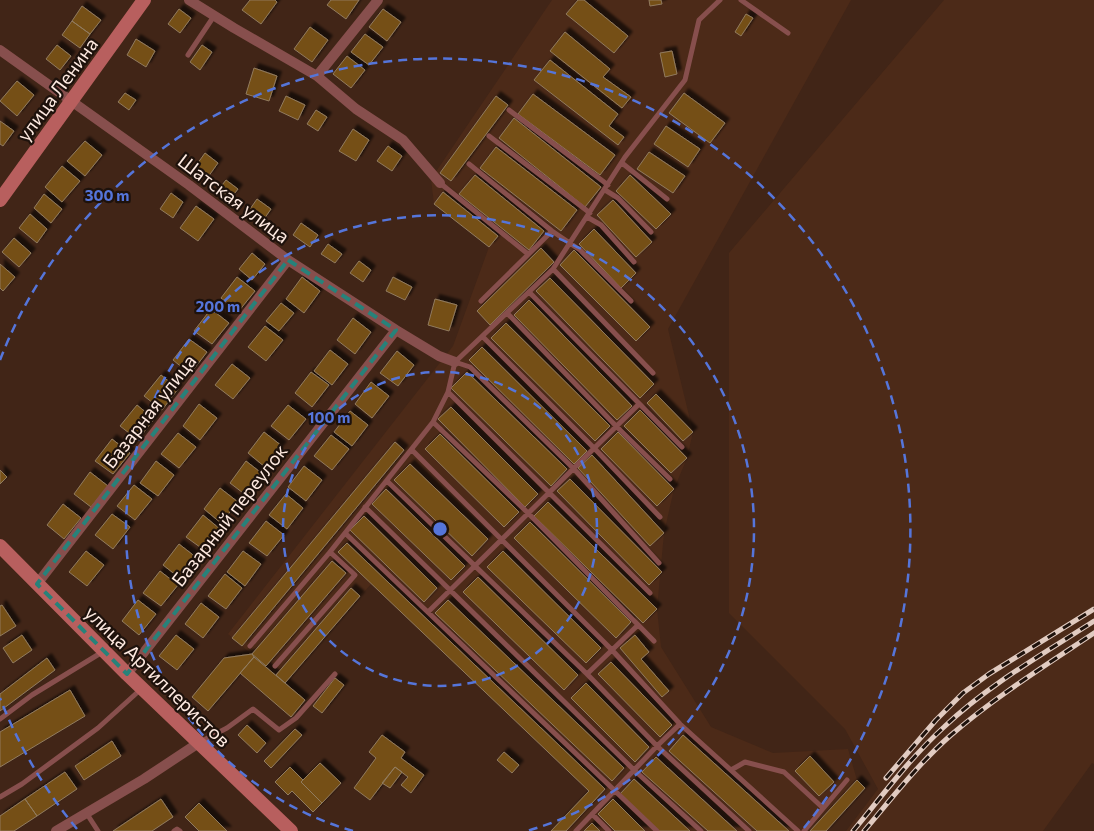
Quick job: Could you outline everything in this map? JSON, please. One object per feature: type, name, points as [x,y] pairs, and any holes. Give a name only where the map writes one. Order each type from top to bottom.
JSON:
[{"type":"street","name":"улица Ленина","points":[[0,200],[144,0]]},
{"type":"street","points":[[189,0],[317,76],[356,109],[403,140],[440,183]]},
{"type":"street","points":[[317,76],[378,0]]},
{"type":"street","name":"Шатская улица","points":[[0,50],[189,185],[288,260],[396,330],[439,356],[455,362]]},
{"type":"street","name":"Базарная улица","points":[[37,584],[288,260]]},
{"type":"street","name":"Базарный переулок","points":[[128,674],[396,330]]},
{"type":"street","name":"улица Артиллеристов","points":[[0,546],[104,651],[291,831]]},
{"type":"street","points":[[56,831],[144,779],[200,742]]},
{"type":"lane","points":[[250,646],[330,552],[433,422],[448,392],[455,362],[508,314],[553,269],[622,163],[685,80],[699,20],[720,0]]},
{"type":"lane","points":[[740,0],[788,33]]},
{"type":"lane","points":[[188,55],[214,16]]},
{"type":"lane","points":[[509,110],[618,198],[651,232]]},
{"type":"lane","points":[[489,136],[601,225],[634,262]]},
{"type":"lane","points":[[622,163],[668,198]]},
{"type":"lane","points":[[469,164],[552,231],[580,250],[631,301]]},
{"type":"lane","points":[[440,183],[528,254]]},
{"type":"lane","points":[[481,301],[552,231]]},
{"type":"lane","points":[[553,269],[653,373]]},
{"type":"lane","points":[[529,292],[682,447]]},
{"type":"lane","points":[[508,314],[670,479]]},
{"type":"lane","points":[[483,337],[594,448],[660,518]]},
{"type":"lane","points":[[455,362],[470,367],[574,469],[659,563]]},
{"type":"lane","points":[[448,392],[650,593]]},
{"type":"lane","points":[[428,612],[639,404]]},
{"type":"lane","points":[[433,422],[528,513],[654,641]]},
{"type":"lane","points":[[412,450],[612,650],[680,724],[798,831]]},
{"type":"lane","points":[[387,481],[587,674],[657,746],[749,831]]},
{"type":"lane","points":[[366,507],[634,770],[701,831]]},
{"type":"lane","points":[[345,533],[657,831]]},
{"type":"lane","points":[[275,666],[354,575],[330,552]]},
{"type":"lane","points":[[587,674],[638,625]]},
{"type":"lane","points":[[0,719],[32,695],[104,651]]},
{"type":"lane","points":[[200,742],[227,728],[253,708],[279,730],[296,718],[335,674]]},
{"type":"lane","points":[[0,797],[22,784],[98,728],[142,688]]},
{"type":"lane","points":[[576,831],[680,724]]},
{"type":"lane","points":[[731,770],[745,762],[784,772],[823,808]]},
{"type":"lane","points":[[804,831],[847,780]]},
{"type":"lane","points":[[87,814],[98,831]]},
{"type":"lane","points":[[592,814],[609,831]]},
{"type":"lane","points":[[174,831],[177,828],[180,831]]},
{"type":"highlighted area","points":[[288,260],[396,330],[127,674],[37,584]]},
{"type":"shaded area","points":[[552,0],[851,0],[668,329],[693,432],[687,458],[674,489],[664,533],[657,609],[661,647],[711,727],[773,753],[848,749],[857,780],[865,788],[826,831],[551,831],[589,791],[371,584],[285,683],[228,634],[453,346],[489,247],[434,204],[431,179]]},
{"type":"shaded area","points":[[944,0],[1094,0],[1094,764],[1092,763],[1043,831],[846,831],[878,789],[845,729],[729,613],[729,253]]},
{"type":"building","points":[[250,0],[275,0],[277,2],[261,24],[242,10]]},
{"type":"building","points":[[331,0],[359,0],[346,19],[327,5]]},
{"type":"building","points":[[578,0],[584,0],[628,36],[614,53],[566,14]]},
{"type":"building","points":[[649,0],[661,0],[662,4],[650,6]]},
{"type":"building","points":[[82,6],[101,20],[90,34],[72,21]]},
{"type":"building","points":[[179,9],[191,18],[180,33],[168,24]]},
{"type":"building","points":[[383,9],[401,22],[387,41],[369,27]]},
{"type":"building","points":[[746,14],[753,18],[741,36],[735,32]]},
{"type":"building","points":[[72,21],[90,34],[80,48],[62,35]]},
{"type":"building","points":[[310,27],[328,40],[312,62],[294,49]]},
{"type":"building","points":[[565,32],[610,69],[603,77],[631,97],[622,108],[550,51]]},
{"type":"building","points":[[365,34],[383,47],[369,65],[351,52]]},
{"type":"building","points":[[136,39],[155,51],[146,67],[127,55]]},
{"type":"building","points":[[57,45],[71,56],[60,70],[46,59]]},
{"type":"building","points":[[202,45],[212,52],[200,70],[190,62]]},
{"type":"building","points":[[672,51],[677,74],[665,77],[660,53]]},
{"type":"building","points":[[347,56],[365,70],[351,88],[333,74]]},
{"type":"building","points":[[550,60],[618,114],[609,126],[624,137],[618,145],[534,80]]},
{"type":"building","points":[[254,68],[277,76],[269,101],[246,94]]},
{"type":"building","points":[[17,81],[34,95],[17,116],[0,101]]},
{"type":"building","points":[[125,93],[136,100],[129,110],[118,102]]},
{"type":"building","points":[[684,93],[725,123],[710,143],[669,113]]},
{"type":"building","points":[[533,94],[615,155],[600,175],[518,114]]},
{"type":"building","points":[[286,96],[305,105],[298,120],[279,111]]},
{"type":"building","points":[[496,96],[508,105],[451,181],[440,173]]},
{"type":"building","points":[[316,110],[327,117],[318,131],[307,124]]},
{"type":"building","points":[[514,118],[601,187],[585,207],[499,138]]},
{"type":"building","points":[[0,121],[14,131],[3,146],[0,144]]},
{"type":"building","points":[[666,126],[700,149],[688,167],[654,144]]},
{"type":"building","points":[[353,129],[369,140],[356,161],[339,151]]},
{"type":"building","points":[[85,141],[102,155],[85,176],[67,161]]},
{"type":"building","points":[[388,146],[402,156],[392,171],[377,161]]},
{"type":"building","points":[[496,147],[577,210],[561,231],[480,168]]},
{"type":"building","points":[[649,152],[685,176],[673,193],[637,169]]},
{"type":"building","points":[[205,153],[218,163],[208,177],[195,167]]},
{"type":"building","points":[[62,166],[80,181],[62,202],[45,187]]},
{"type":"building","points":[[475,175],[544,231],[529,250],[459,194]]},
{"type":"building","points":[[630,175],[671,214],[656,229],[616,191]]},
{"type":"building","points":[[226,180],[238,189],[231,198],[219,189]]},
{"type":"building","points":[[443,192],[498,236],[489,247],[434,204]]},
{"type":"building","points":[[171,193],[183,202],[173,218],[160,209]]},
{"type":"building","points":[[44,194],[62,209],[51,223],[34,208]]},
{"type":"building","points":[[257,199],[271,209],[264,219],[250,209]]},
{"type":"building","points":[[613,200],[652,242],[636,257],[597,215]]},
{"type":"building","points":[[196,206],[214,219],[198,241],[180,228]]},
{"type":"building","points":[[30,214],[47,229],[37,243],[19,228]]},
{"type":"building","points":[[301,223],[318,235],[310,247],[293,235]]},
{"type":"building","points":[[594,229],[636,273],[621,288],[579,244]]},
{"type":"building","points":[[14,238],[31,253],[19,267],[2,252]]},
{"type":"building","points":[[328,244],[342,254],[335,263],[321,254]]},
{"type":"building","points":[[541,248],[554,262],[490,325],[477,311]]},
{"type":"building","points":[[574,250],[650,327],[636,341],[560,265]]},
{"type":"building","points":[[252,253],[265,264],[252,280],[239,269]]},
{"type":"building","points":[[359,261],[371,270],[363,282],[350,273]]},
{"type":"building","points":[[0,264],[15,277],[3,291],[0,288]]},
{"type":"building","points":[[237,277],[255,291],[238,312],[221,298]]},
{"type":"building","points":[[302,277],[320,291],[304,313],[286,299]]},
{"type":"building","points":[[393,277],[412,287],[405,300],[386,291]]},
{"type":"building","points":[[550,278],[654,384],[640,398],[536,291]]},
{"type":"building","points":[[435,299],[457,305],[449,331],[428,325]]},
{"type":"building","points":[[529,300],[632,406],[617,420],[514,315]]},
{"type":"building","points":[[281,303],[294,313],[279,331],[266,321]]},
{"type":"building","points":[[211,309],[229,323],[212,344],[194,331]]},
{"type":"building","points":[[353,318],[371,332],[355,354],[337,340]]},
{"type":"building","points":[[506,323],[610,426],[595,441],[491,338]]},
{"type":"building","points":[[265,326],[283,340],[266,361],[248,347]]},
{"type":"building","points":[[189,339],[207,352],[190,374],[173,360]]},
{"type":"building","points":[[482,347],[587,451],[574,464],[469,360]]},
{"type":"building","points":[[330,350],[348,364],[332,385],[314,371]]},
{"type":"building","points":[[397,351],[414,365],[398,386],[380,373]]},
{"type":"building","points":[[232,364],[250,378],[233,399],[215,385]]},
{"type":"building","points":[[311,372],[329,385],[312,407],[295,393]]},
{"type":"building","points":[[467,372],[567,469],[551,486],[451,388]]},
{"type":"building","points":[[161,375],[178,389],[162,410],[144,396]]},
{"type":"building","points":[[371,382],[389,396],[372,418],[355,404]]},
{"type":"building","points":[[656,394],[693,432],[683,441],[647,403]]},
{"type":"building","points":[[199,404],[217,418],[200,440],[183,426]]},
{"type":"building","points":[[137,405],[154,419],[138,440],[120,426]]},
{"type":"building","points":[[288,405],[306,419],[289,440],[271,426]]},
{"type":"building","points":[[451,407],[538,494],[525,507],[438,419]]},
{"type":"building","points":[[640,410],[687,458],[671,473],[624,426]]},
{"type":"building","points":[[350,411],[368,425],[352,446],[334,432]]},
{"type":"building","points":[[264,432],[282,446],[265,467],[248,453]]},
{"type":"building","points":[[618,432],[674,489],[657,506],[601,449]]},
{"type":"building","points":[[178,433],[196,447],[179,468],[161,454]]},
{"type":"building","points":[[440,434],[519,512],[504,527],[425,449]]},
{"type":"building","points":[[331,435],[349,449],[332,470],[314,456]]},
{"type":"building","points":[[112,439],[130,453],[113,474],[95,461]]},
{"type":"building","points":[[395,442],[404,450],[242,646],[232,638]]},
{"type":"building","points":[[592,455],[664,533],[650,546],[578,468]]},
{"type":"building","points":[[156,461],[174,475],[158,496],[140,483]]},
{"type":"building","points":[[246,461],[264,475],[247,496],[230,483]]},
{"type":"building","points":[[410,464],[488,539],[472,556],[394,480]]},
{"type":"building","points":[[304,466],[322,480],[306,501],[288,487]]},
{"type":"building","points":[[0,470],[7,477],[0,484]]},
{"type":"building","points":[[90,472],[108,486],[91,507],[74,494]]},
{"type":"building","points":[[570,479],[662,572],[649,585],[557,491]]},
{"type":"building","points":[[134,485],[152,499],[135,520],[117,506]]},
{"type":"building","points":[[220,488],[238,502],[221,523],[204,509]]},
{"type":"building","points":[[386,489],[465,566],[451,580],[372,504]]},
{"type":"building","points":[[286,494],[303,508],[287,529],[269,515]]},
{"type":"building","points":[[548,502],[657,609],[643,623],[534,516]]},
{"type":"building","points":[[63,504],[81,518],[64,539],[47,525]]},
{"type":"building","points":[[112,514],[130,527],[113,549],[95,535]]},
{"type":"building","points":[[203,515],[220,529],[204,550],[186,537]]},
{"type":"building","points":[[364,516],[437,588],[424,602],[350,530]]},
{"type":"building","points":[[266,521],[284,535],[267,556],[249,543]]},
{"type":"building","points":[[530,522],[631,622],[616,638],[514,538]]},
{"type":"building","points":[[347,543],[605,789],[566,831],[551,831],[589,791],[338,552]]},
{"type":"building","points":[[179,544],[197,558],[181,579],[163,565]]},
{"type":"building","points":[[86,551],[104,565],[87,586],[69,572]]},
{"type":"building","points":[[243,551],[261,564],[245,586],[227,572]]},
{"type":"building","points":[[503,551],[601,648],[586,663],[487,567]]},
{"type":"building","points":[[332,561],[346,573],[266,666],[252,654]]},
{"type":"building","points":[[160,571],[178,585],[161,606],[143,593]]},
{"type":"building","points":[[225,574],[242,588],[226,609],[208,596]]},
{"type":"building","points":[[478,577],[578,675],[564,690],[463,592]]},
{"type":"building","points":[[351,588],[360,596],[285,683],[276,675]]},
{"type":"building","points":[[138,600],[156,614],[139,635],[122,621]]},
{"type":"building","points":[[448,600],[624,768],[612,781],[435,613]]},
{"type":"building","points":[[201,603],[219,617],[203,638],[185,624]]},
{"type":"building","points":[[2,605],[16,626],[0,636],[0,606]]},
{"type":"building","points":[[22,635],[32,650],[13,663],[3,648]]},
{"type":"building","points":[[176,635],[194,649],[177,670],[159,656]]},
{"type":"building","points":[[635,635],[649,652],[641,659],[669,691],[662,697],[620,648]]},
{"type":"building","points":[[252,654],[254,657],[208,711],[192,697],[224,658]]},
{"type":"building","points":[[254,657],[305,700],[291,717],[240,673]]},
{"type":"building","points":[[47,658],[55,670],[0,711],[0,694]]},
{"type":"building","points":[[611,662],[672,725],[660,737],[598,674]]},
{"type":"building","points":[[335,678],[344,685],[322,713],[313,706]]},
{"type":"building","points":[[586,683],[649,747],[635,762],[571,698]]},
{"type":"building","points":[[70,690],[85,716],[0,767],[0,732]]},
{"type":"building","points":[[247,725],[266,743],[257,753],[238,735]]},
{"type":"building","points":[[295,729],[302,735],[271,768],[264,761]]},
{"type":"building","points":[[382,735],[405,752],[401,758],[424,775],[411,793],[401,785],[408,777],[395,767],[370,800],[354,788],[376,758],[369,752]]},
{"type":"building","points":[[683,735],[789,831],[757,831],[669,751]]},
{"type":"building","points":[[112,741],[121,756],[84,780],[75,766]]},
{"type":"building","points":[[504,752],[519,765],[512,773],[497,760]]},
{"type":"building","points":[[810,756],[834,782],[819,796],[795,771]]},
{"type":"building","points":[[656,757],[737,831],[708,831],[642,772]]},
{"type":"building","points":[[320,763],[341,783],[322,803],[301,782]]},
{"type":"building","points":[[290,767],[303,780],[301,782],[322,803],[313,812],[292,791],[288,795],[275,782]]},
{"type":"building","points":[[395,767],[402,772],[390,788],[382,783]]},
{"type":"building","points":[[65,772],[77,789],[37,816],[25,799]]},
{"type":"building","points":[[634,779],[690,831],[659,831],[620,794]]},
{"type":"building","points":[[857,780],[865,788],[826,831],[810,831]]},
{"type":"building","points":[[25,799],[37,816],[14,831],[0,831],[0,816]]},
{"type":"building","points":[[161,799],[173,817],[152,831],[113,831]]},
{"type":"building","points":[[613,799],[645,831],[615,831],[598,814]]},
{"type":"building","points":[[199,803],[227,831],[199,831],[185,817]]},
{"type":"building","points":[[592,823],[600,831],[584,831]]},
{"type":"railway","points":[[886,778],[936,720],[963,693],[989,674],[1094,609]]},
{"type":"railway","points":[[853,831],[920,751],[961,712],[997,684],[1094,621]]},
{"type":"railway","points":[[864,831],[917,769],[951,735],[1003,694],[1094,633]]}]
